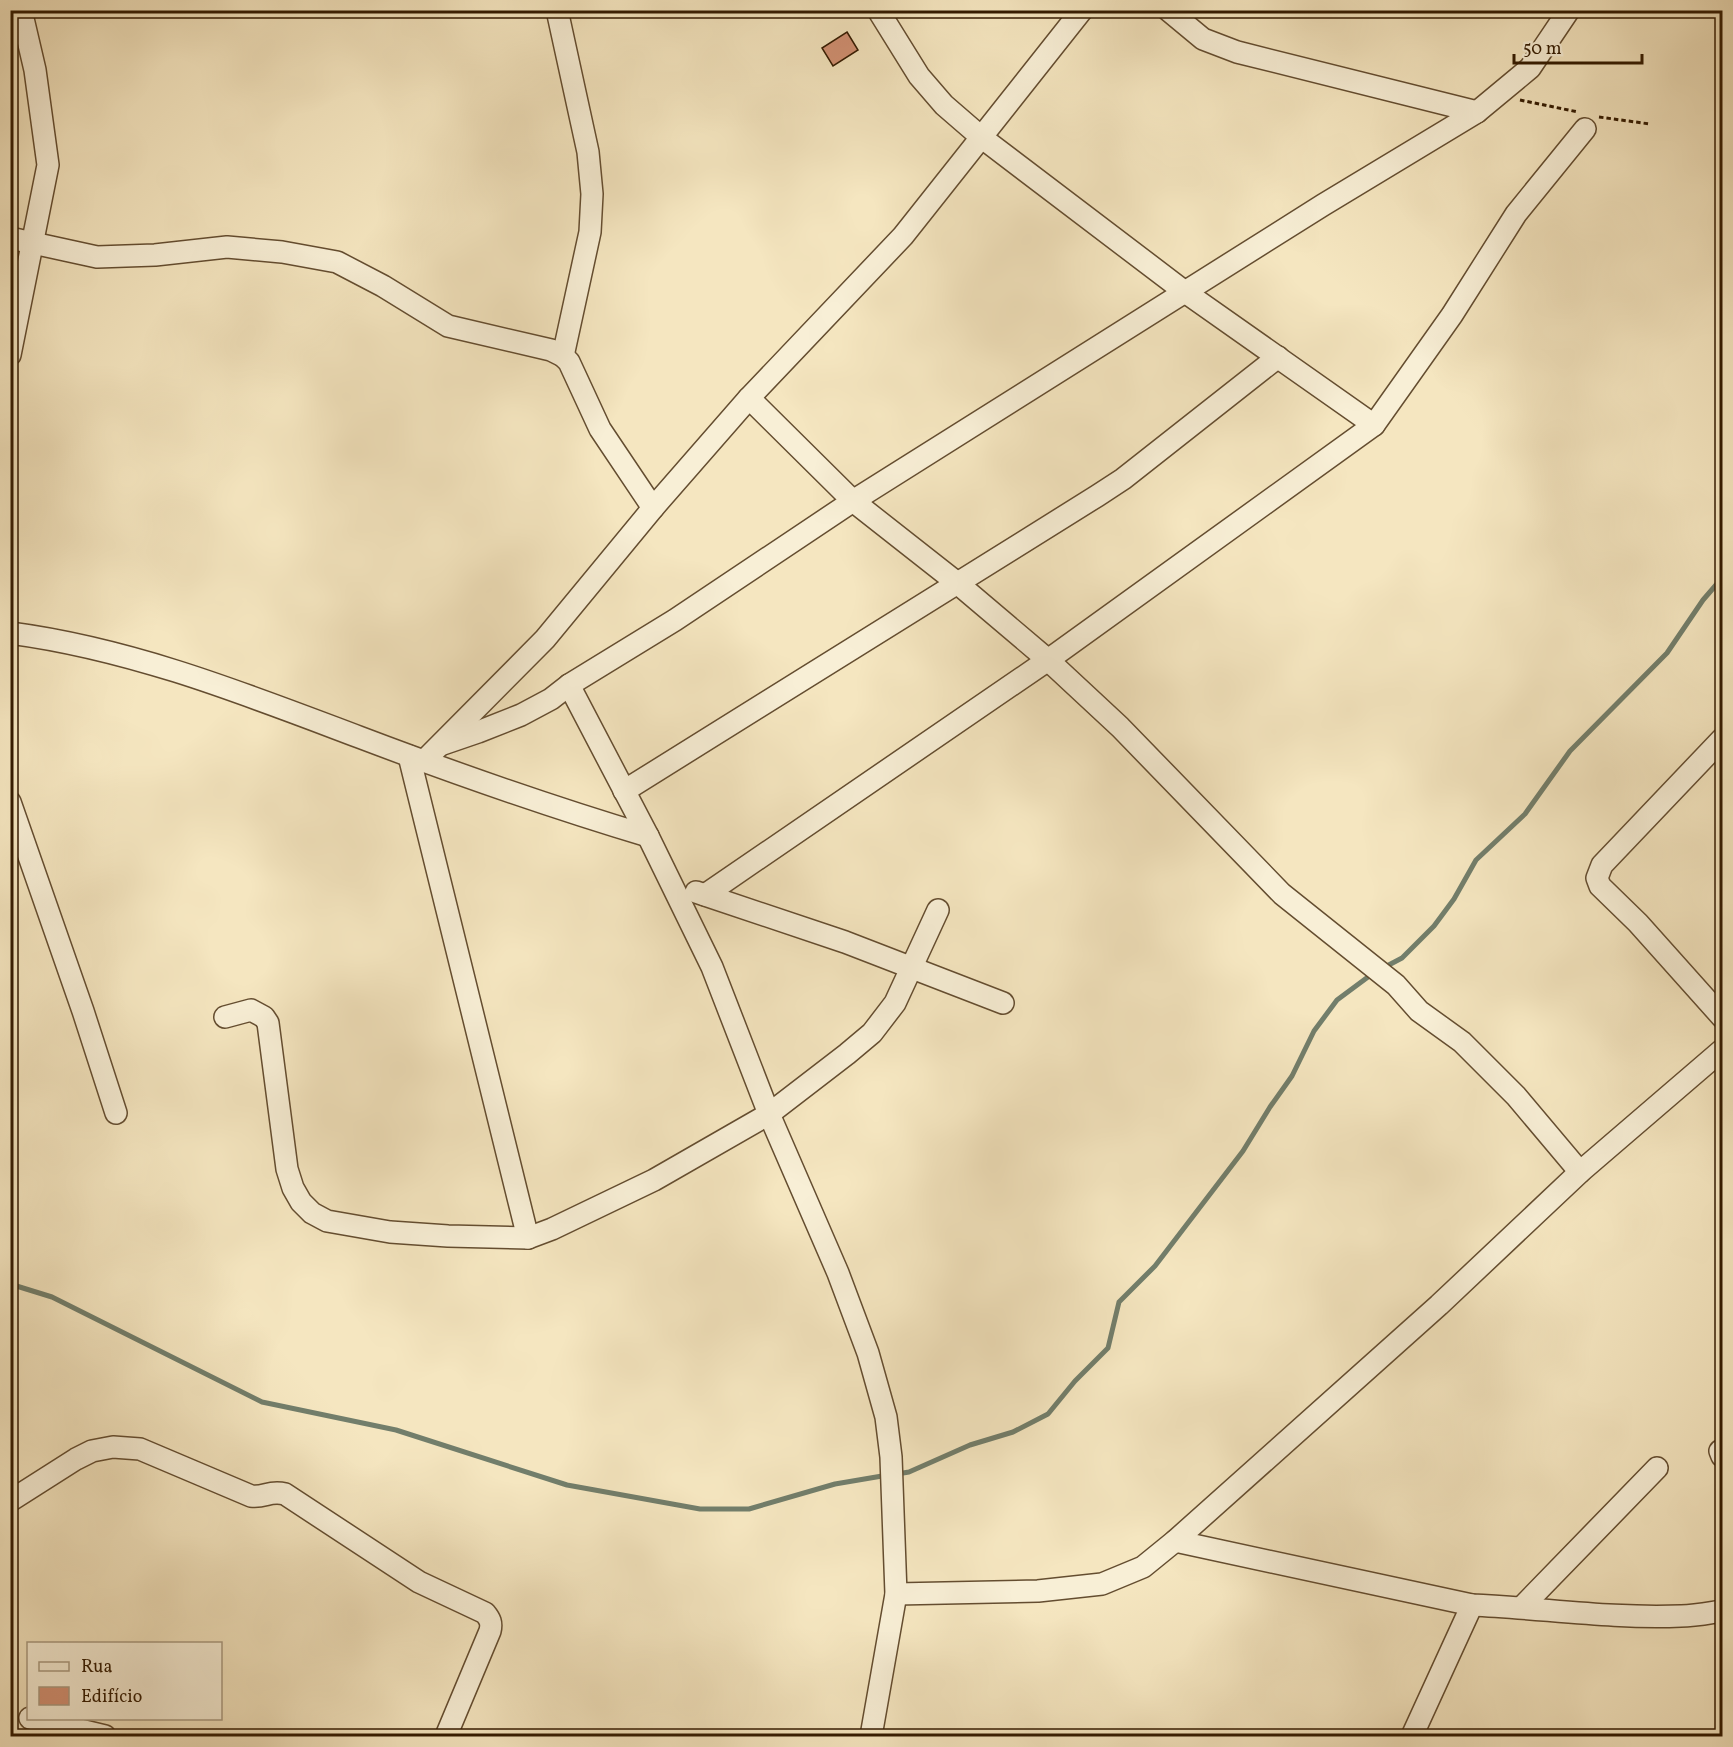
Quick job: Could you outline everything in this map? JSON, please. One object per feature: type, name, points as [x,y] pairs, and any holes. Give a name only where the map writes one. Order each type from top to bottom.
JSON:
[{"type":"street","points":[[10,355],[48,165],[35,70],[21,10]]},
{"type":"street","points":[[557,10],[588,152],[592,194],[590,232],[563,356]]},
{"type":"street","points":[[878,10],[919,76],[944,105],[981,137],[1185,292],[1374,425]]},
{"type":"street","points":[[443,744],[545,639],[653,508],[749,398],[903,236],[1082,10]]},
{"type":"street","points":[[1168,10],[1203,39],[1237,52],[1477,112]]},
{"type":"street","points":[[417,758],[443,744],[521,715],[551,699],[568,685],[675,620],[853,501],[1323,205],[1477,112],[1530,68],[1569,10]]},
{"type":"street","points":[[705,895],[1048,660],[1374,425],[1452,315],[1516,214],[1589,120]]},
{"type":"street","points":[[10,238],[97,257],[154,255],[226,247],[282,252],[337,262],[383,286],[448,326],[551,350],[569,362],[600,429],[653,508]]},
{"type":"street","points":[[624,791],[1123,479],[1278,357]]},
{"type":"street","points":[[749,398],[853,501],[956,582],[1048,660],[1120,727],[1282,894],[1396,985],[1419,1011],[1462,1042],[1500,1081],[1580,1172]]},
{"type":"street","points":[[10,633],[147,661],[220,685],[417,758],[600,822],[648,836]]},
{"type":"street","points":[[568,685],[648,836],[712,968],[769,1114],[838,1273],[868,1353],[886,1417],[891,1457],[896,1594],[871,1737]]},
{"type":"street","points":[[1722,739],[1602,865],[1597,878],[1600,886],[1638,923],[1722,1017]]},
{"type":"street","points":[[417,758],[528,1238]]},
{"type":"street","points":[[10,801],[116,1113]]},
{"type":"street","points":[[672,884],[846,942],[1003,1003]]},
{"type":"street","points":[[225,1017],[251,1010],[264,1017],[268,1023],[287,1169],[301,1202],[312,1213],[327,1221],[390,1232],[528,1238],[552,1230],[654,1180],[769,1114],[872,1033],[895,1004],[938,910]]},
{"type":"street","points":[[896,1594],[1038,1591],[1102,1584],[1143,1567],[1175,1541],[1438,1305],[1580,1172],[1722,1050]]},
{"type":"street","points":[[10,1501],[76,1459],[92,1451],[113,1447],[140,1449],[251,1496],[259,1497],[271,1492],[285,1494],[419,1582],[485,1613],[490,1618],[492,1624],[490,1631],[446,1737]]},
{"type":"street","points":[[1522,1607],[1657,1468]]},
{"type":"street","points":[[1175,1541],[1472,1605],[1611,1615],[1682,1616],[1722,1611]]},
{"type":"street","points":[[1412,1737],[1472,1605]]},
{"type":"street","points":[[10,1714],[27,1718]]},
{"type":"street","points":[[37,1720],[105,1737]]},
{"type":"path","points":[[1498,96],[1589,120],[1650,124]]},
{"type":"building","points":[[847,32],[858,50],[833,66],[822,48]]},
{"type":"waterway","points":[[1383,968],[1402,958],[1434,926],[1454,899],[1476,860],[1525,814],[1570,751],[1667,653],[1703,600],[1722,578]]},
{"type":"waterway","points":[[897,1474],[909,1472],[970,1445],[1013,1432],[1048,1414],[1075,1381],[1108,1348],[1119,1302],[1155,1266],[1243,1151],[1292,1076],[1314,1031],[1337,1000],[1372,974]]},
{"type":"waterway","points":[[10,1284],[52,1297],[262,1402],[396,1430],[567,1485],[700,1509],[749,1509],[835,1484],[888,1475]]}]
